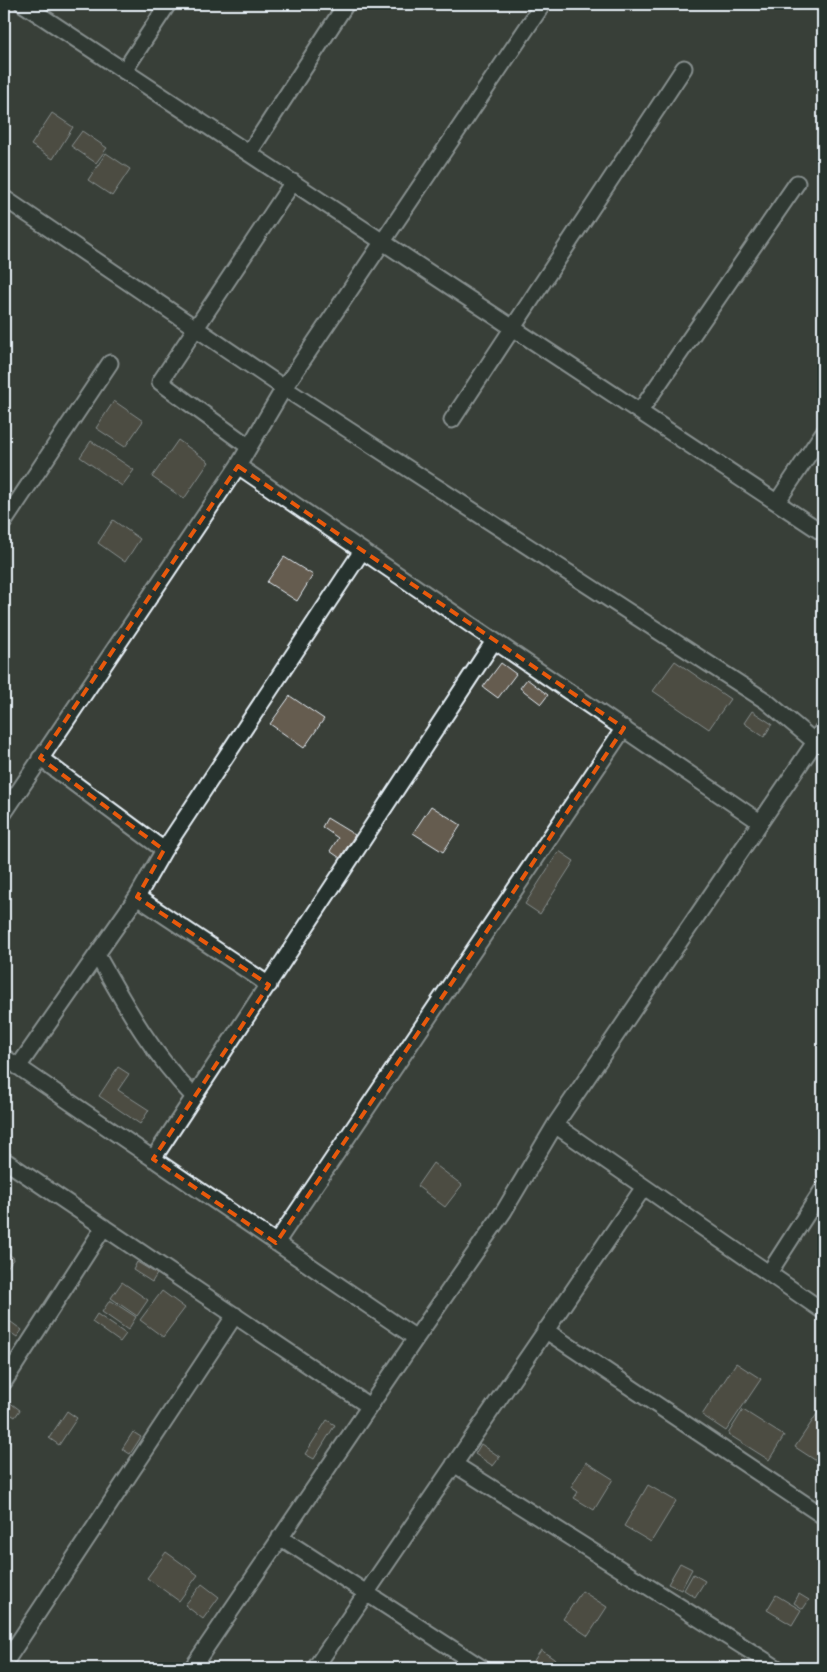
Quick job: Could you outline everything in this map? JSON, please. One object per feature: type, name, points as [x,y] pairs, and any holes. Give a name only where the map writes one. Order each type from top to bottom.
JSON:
[{"type":"street","points":[[23,4],[823,533]]},
{"type":"street","points":[[124,71],[168,4]]},
{"type":"street","points":[[249,153],[346,4]]},
{"type":"street","points":[[4,812],[238,466],[248,446],[284,388],[543,4]]},
{"type":"street","points":[[452,420],[684,68]]},
{"type":"street","points":[[248,446],[160,382],[293,182]]},
{"type":"street","points":[[640,411],[797,184]]},
{"type":"street","points":[[4,198],[284,388],[766,701],[821,739],[760,822],[555,1125],[504,1211],[369,1406],[192,1668]]},
{"type":"street","points":[[4,522],[110,363]]},
{"type":"street","points":[[777,502],[823,433]]},
{"type":"street","points":[[238,466],[760,822]]},
{"type":"street","points":[[18,1067],[137,897],[164,850],[362,551]]},
{"type":"street","points":[[153,1159],[494,641]]},
{"type":"street","points":[[276,1243],[624,728]]},
{"type":"street","points":[[40,758],[164,850]]},
{"type":"street","points":[[137,897],[269,985]]},
{"type":"street","points":[[97,955],[142,1035],[162,1062],[194,1096]]},
{"type":"street","points":[[4,1058],[416,1338]]},
{"type":"street","points":[[555,1125],[823,1311]]},
{"type":"street","points":[[4,1160],[369,1406]]},
{"type":"street","points":[[315,1668],[644,1187]]},
{"type":"street","points":[[769,1273],[823,1189]]},
{"type":"street","points":[[4,1382],[104,1227]]},
{"type":"street","points":[[4,1664],[234,1315]]},
{"type":"street","points":[[545,1330],[823,1516]]},
{"type":"street","points":[[454,1464],[777,1668]]},
{"type":"street","points":[[280,1537],[482,1668]]},
{"type":"highlighted area","points":[[238,466],[624,728],[276,1243],[153,1159],[269,985],[137,897],[164,850],[40,758]]},
{"type":"building","points":[[52,113],[73,127],[53,159],[31,145]]},
{"type":"building","points":[[82,131],[107,148],[96,163],[71,146]]},
{"type":"building","points":[[106,153],[130,169],[112,196],[88,180]]},
{"type":"building","points":[[114,401],[143,421],[125,447],[96,428]]},
{"type":"building","points":[[178,440],[209,462],[184,499],[152,477]]},
{"type":"building","points":[[91,441],[134,470],[122,486],[80,457]]},
{"type":"building","points":[[113,520],[140,539],[125,562],[98,543]]},
{"type":"building","points":[[284,557],[313,575],[297,601],[267,582]]},
{"type":"building","points":[[675,661],[730,699],[709,729],[653,691]]},
{"type":"building","points":[[501,663],[516,674],[498,698],[483,687]]},
{"type":"building","points":[[527,679],[548,695],[541,704],[520,688]]},
{"type":"building","points":[[290,696],[324,719],[304,748],[270,724]]},
{"type":"building","points":[[752,711],[772,724],[764,737],[744,723]]},
{"type":"building","points":[[431,806],[461,825],[443,852],[413,833]]},
{"type":"building","points":[[327,818],[355,835],[340,858],[330,851],[338,838],[322,827]]},
{"type":"building","points":[[559,851],[574,861],[540,914],[525,904]]},
{"type":"building","points":[[118,1067],[129,1074],[118,1090],[149,1110],[140,1124],[99,1096]]},
{"type":"building","points":[[433,1163],[462,1185],[445,1207],[417,1186]]},
{"type":"building","points":[[4,1251],[14,1258],[4,1272]]},
{"type":"building","points":[[137,1262],[157,1274],[152,1282],[133,1270]]},
{"type":"building","points":[[122,1282],[148,1300],[137,1316],[111,1298]]},
{"type":"building","points":[[162,1291],[185,1308],[163,1337],[140,1320]]},
{"type":"building","points":[[110,1300],[136,1317],[128,1330],[102,1312]]},
{"type":"building","points":[[97,1314],[126,1334],[120,1342],[92,1322]]},
{"type":"building","points":[[4,1317],[22,1330],[17,1337],[4,1328]]},
{"type":"building","points":[[736,1363],[761,1379],[726,1431],[702,1415]]},
{"type":"building","points":[[5,1399],[20,1410],[15,1417],[4,1410]]},
{"type":"building","points":[[743,1410],[784,1436],[769,1460],[728,1434]]},
{"type":"building","points":[[67,1411],[77,1418],[59,1445],[49,1438]]},
{"type":"building","points":[[819,1411],[823,1414],[823,1455],[818,1462],[795,1447]]},
{"type":"building","points":[[327,1420],[335,1425],[314,1459],[305,1454]]},
{"type":"building","points":[[133,1432],[141,1437],[130,1454],[122,1449]]},
{"type":"building","points":[[481,1444],[500,1457],[493,1466],[475,1454]]},
{"type":"building","points":[[586,1462],[613,1479],[594,1510],[574,1498],[578,1492],[571,1487]]},
{"type":"building","points":[[648,1485],[676,1501],[651,1542],[624,1526]]},
{"type":"building","points":[[166,1552],[198,1575],[179,1601],[147,1578]]},
{"type":"building","points":[[680,1563],[692,1569],[681,1590],[668,1584]]},
{"type":"building","points":[[693,1574],[705,1581],[695,1597],[684,1590]]},
{"type":"building","points":[[202,1584],[219,1597],[203,1619],[185,1605]]},
{"type":"building","points":[[582,1591],[607,1607],[588,1636],[563,1619]]},
{"type":"building","points":[[799,1594],[809,1600],[803,1609],[794,1603]]},
{"type":"building","points":[[776,1595],[801,1610],[792,1625],[767,1610]]},
{"type":"building","points":[[541,1650],[567,1668],[529,1668]]}]
